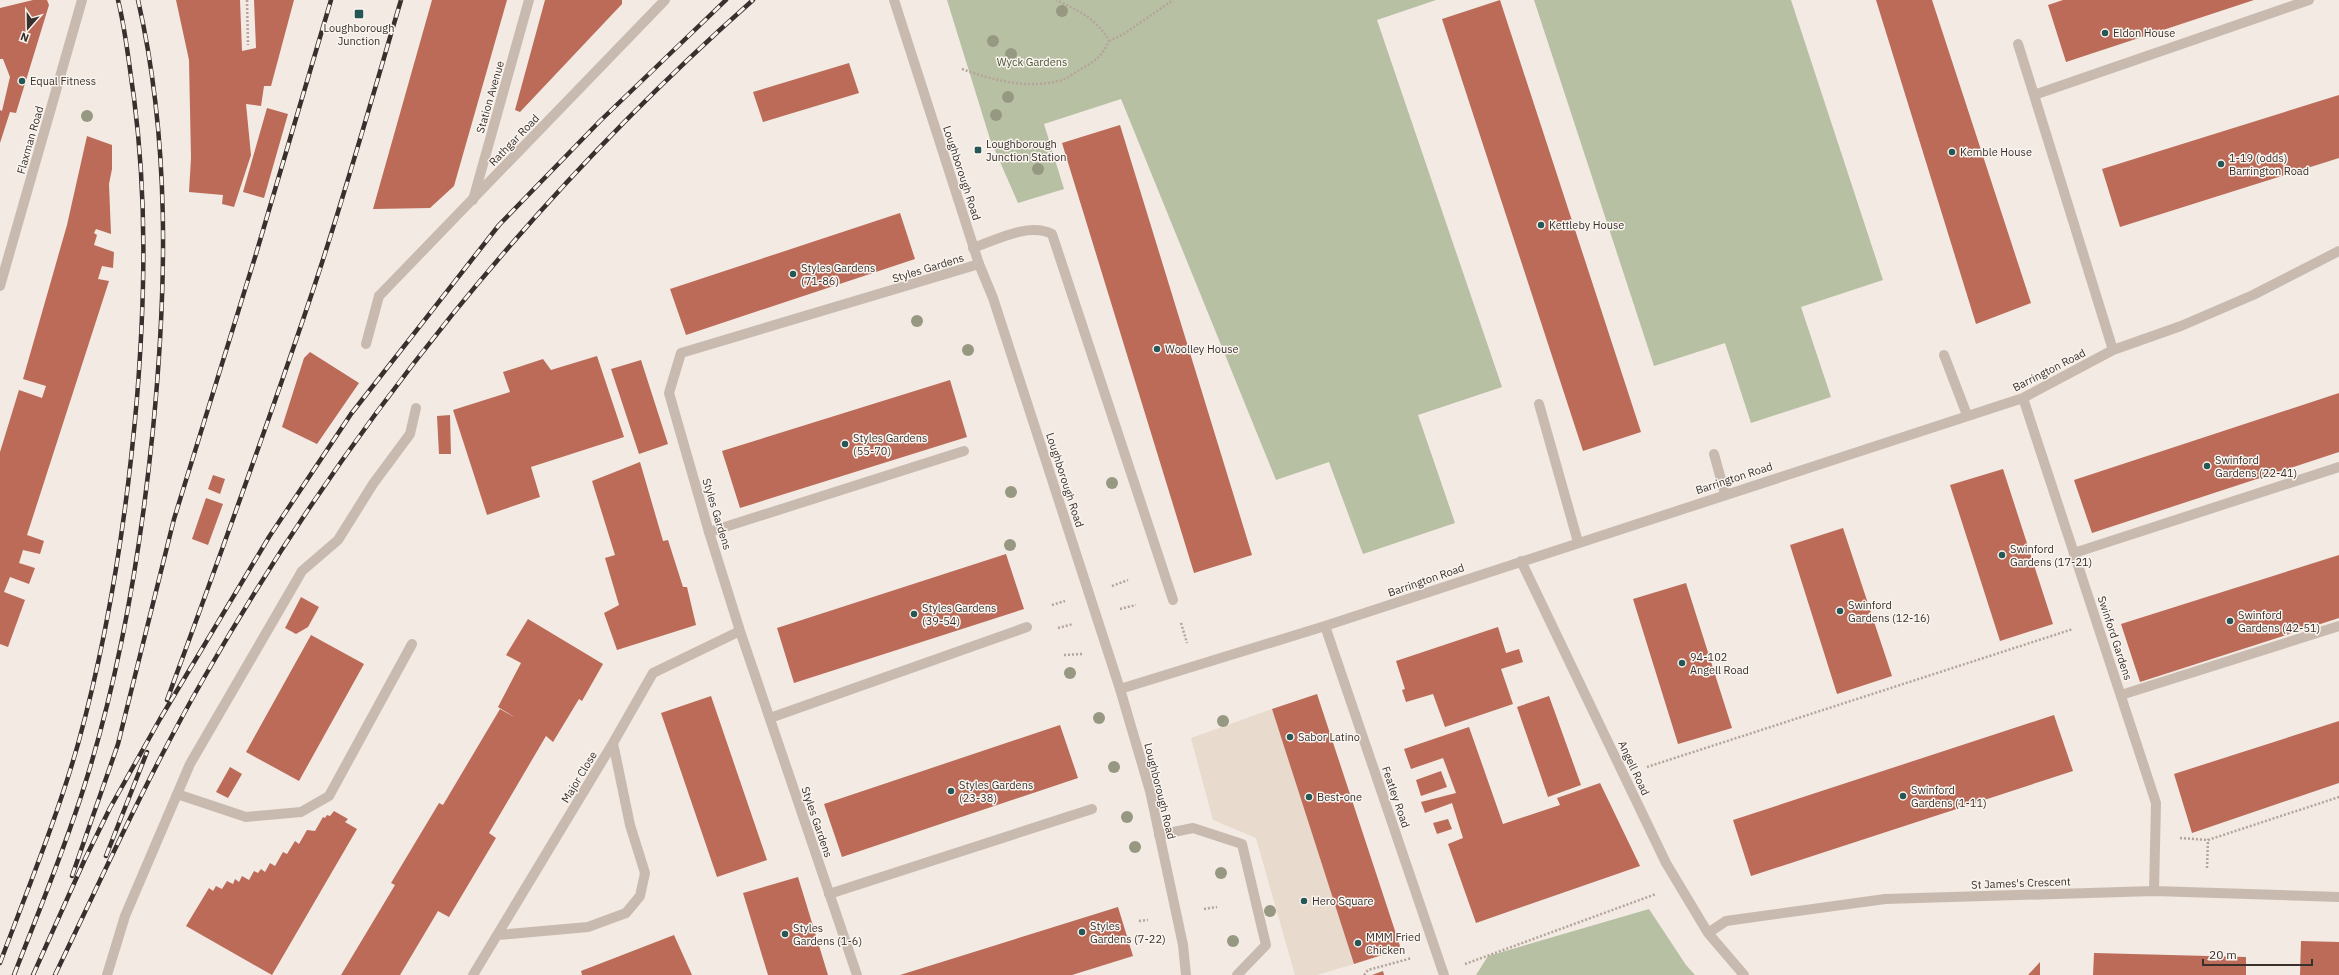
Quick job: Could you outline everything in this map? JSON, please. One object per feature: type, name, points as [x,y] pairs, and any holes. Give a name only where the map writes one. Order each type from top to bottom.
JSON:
[{"type":"street","name":"Flaxman Road","points":[[0,286],[82,0]]},
{"type":"street","name":"Station Avenue","points":[[473,200],[529,0]]},
{"type":"street","name":"Rathgar Road","points":[[366,344],[379,296],[665,0]]},
{"type":"street","name":"Loughborough Road","points":[[894,0],[973,248],[1000,320],[1120,689],[1150,791],[1183,945],[1186,975]]},
{"type":"street","points":[[2034,95],[2309,0]]},
{"type":"street","points":[[2018,44],[2113,350]]},
{"type":"street","points":[[973,248],[1016,233],[1042,229],[1052,234],[1173,600]]},
{"type":"street","name":"Barrington Road","points":[[1120,689],[1325,626],[1578,542],[2023,398],[2113,350],[2182,326],[2253,295],[2339,251]]},
{"type":"street","name":"Styles Gardens","points":[[857,975],[740,631],[709,532],[669,393],[681,353],[979,264]]},
{"type":"street","points":[[1944,355],[1967,415]]},
{"type":"street","name":"Swinford Gardens","points":[[2023,398],[2156,803],[2154,891]]},
{"type":"street","points":[[1539,404],[1578,542]]},
{"type":"street","points":[[106,975],[126,916],[190,764],[302,571],[338,540],[373,484],[410,434],[416,408]]},
{"type":"street","points":[[709,532],[964,451]]},
{"type":"street","points":[[1714,454],[1725,494]]},
{"type":"street","points":[[2074,553],[2339,468]]},
{"type":"street","name":"Angell Road","points":[[1521,561],[1666,864],[1708,933],[1744,975]]},
{"type":"street","name":"Featley Road","points":[[1325,626],[1443,973]]},
{"type":"street","points":[[2121,695],[2339,626]]},
{"type":"street","points":[[770,718],[1027,627]]},
{"type":"street","name":"Major Close","points":[[473,975],[613,743],[653,673],[740,631]]},
{"type":"street","points":[[177,794],[246,817],[301,812],[329,796],[412,644]]},
{"type":"street","points":[[498,935],[588,927],[626,913],[640,896],[645,873],[630,825],[613,743]]},
{"type":"street","points":[[829,894],[1092,809]]},
{"type":"street","points":[[1159,835],[1193,828],[1242,844],[1266,945],[1237,975]]},
{"type":"street","name":"St James's Crescent","points":[[1708,933],[1726,920],[1885,899],[2154,891],[2339,897]]},
{"type":"path","points":[[247,0],[248,45]]},
{"type":"path","points":[[1056,0],[1088,17],[1102,27],[1109,41]]},
{"type":"path","points":[[962,70],[987,78],[1020,84],[1059,81],[1098,60],[1109,41],[1124,34],[1172,0]]},
{"type":"path","points":[[1106,587],[1128,580]]},
{"type":"path","points":[[1052,605],[1069,600]]},
{"type":"path","points":[[1118,610],[1136,605]]},
{"type":"path","points":[[1624,775],[2097,622]]},
{"type":"path","points":[[1058,628],[1076,623]]},
{"type":"path","points":[[1184,632],[1185,639]]},
{"type":"path","points":[[1064,655],[1073,654]]},
{"type":"path","points":[[2207,892],[2208,840],[2339,797]]},
{"type":"path","points":[[1443,973],[1679,885]]},
{"type":"path","points":[[1204,909],[1217,907]]},
{"type":"path","points":[[1139,922],[1148,920]]},
{"type":"path","points":[[1364,975],[1368,970],[1435,951]]},
{"type":"green space","name":"Wyck Gardens","points":[[947,0],[1436,0],[1377,20],[1502,387],[1418,415],[1455,523],[1363,554],[1329,462],[1276,480],[1121,99],[1044,124],[1064,189],[1018,203],[990,139]]},
{"type":"green space","points":[[1534,0],[1791,0],[1883,280],[1801,307],[1831,397],[1751,423],[1725,343],[1654,366]]},
{"type":"green space","points":[[1649,909],[1686,965],[1695,975],[1476,975],[1488,956]]},
{"type":"shaded area","name":"Hero Square","points":[[1272,709],[1354,964],[1317,975],[1295,975],[1256,838],[1213,820],[1191,738]]},
{"type":"building","points":[[33,0],[47,0],[49,5],[16,113],[10,112],[0,143],[0,110],[2,111],[10,77],[3,59],[0,59],[0,8]]},
{"type":"building","points":[[176,0],[240,0],[242,51],[256,48],[254,0],[294,0],[271,86],[264,86],[261,106],[246,104],[251,155],[234,207],[222,204],[223,195],[189,192],[191,158],[189,60]]},
{"type":"building","points":[[432,0],[507,0],[454,186],[430,208],[373,209]]},
{"type":"building","points":[[545,0],[622,0],[622,4],[520,112],[515,110]]},
{"type":"building","name":"Kettleby House","points":[[1500,0],[1641,432],[1583,451],[1442,19]]},
{"type":"building","name":"Kemble House","points":[[1876,0],[1932,0],[2031,303],[1976,324]]},
{"type":"building","name":"Eldon House","points":[[2063,0],[2254,0],[2066,62],[2048,5]]},
{"type":"building","points":[[849,63],[859,93],[763,122],[753,92]]},
{"type":"building","name":"1-19 (odds) Barrington Road","points":[[2339,95],[2339,158],[2120,227],[2102,169]]},
{"type":"building","points":[[267,108],[288,114],[264,198],[243,192]]},
{"type":"building","name":"Woolley House","points":[[1120,125],[1252,555],[1194,573],[1062,143]]},
{"type":"building","points":[[87,136],[112,145],[112,169],[109,184],[111,234],[96,229],[94,233],[97,235],[94,245],[114,252],[113,268],[102,266],[98,279],[109,281],[27,535],[44,541],[40,554],[23,550],[19,563],[35,568],[29,584],[10,577],[4,592],[25,600],[8,647],[0,644],[0,452],[19,390],[42,398],[46,386],[23,379],[67,225]]},
{"type":"building","name":"Styles Gardens (71-86)","points":[[900,213],[915,259],[686,335],[670,289]]},
{"type":"building","points":[[310,352],[359,383],[317,444],[282,427],[304,358]]},
{"type":"building","points":[[597,356],[624,437],[531,467],[540,497],[487,515],[453,410],[510,392],[503,372],[543,359],[551,370]]},
{"type":"building","points":[[641,360],[668,444],[639,454],[611,369]]},
{"type":"building","name":"Styles Gardens (55-70)","points":[[950,380],[967,437],[740,508],[722,451]]},
{"type":"building","name":"Swinford Gardens (22-41)","points":[[2339,393],[2339,452],[2092,533],[2074,480]]},
{"type":"building","points":[[450,415],[451,454],[439,454],[437,416]]},
{"type":"building","points":[[640,462],[663,541],[668,540],[683,587],[687,587],[696,625],[617,650],[604,613],[619,605],[605,558],[615,555],[592,481]]},
{"type":"building","name":"Swinford Gardens (17-21)","points":[[2003,469],[2053,624],[2000,641],[1950,485]]},
{"type":"building","points":[[213,475],[225,479],[220,494],[208,489]]},
{"type":"building","points":[[206,498],[223,504],[208,545],[192,539]]},
{"type":"building","name":"Swinford Gardens (12-16)","points":[[1843,528],[1892,676],[1837,694],[1790,545]]},
{"type":"building","name":"Styles Gardens (39-54)","points":[[1006,554],[1024,609],[794,683],[777,628]]},
{"type":"building","name":"Swinford Gardens (42-51)","points":[[2339,555],[2339,618],[2140,682],[2121,624]]},
{"type":"building","name":"94-102 Angell Road","points":[[1686,583],[1732,728],[1678,744],[1633,599]]},
{"type":"building","points":[[301,597],[319,607],[308,627],[296,634],[285,628]]},
{"type":"building","points":[[528,619],[603,664],[582,701],[579,699],[553,742],[546,736],[489,833],[496,838],[449,917],[438,911],[400,975],[341,975],[395,885],[391,883],[439,803],[443,805],[500,709],[516,718],[498,707],[521,663],[506,655]]},
{"type":"building","points":[[1498,627],[1506,653],[1519,649],[1523,662],[1501,669],[1513,704],[1445,727],[1433,694],[1406,702],[1402,690],[1405,689],[1396,661]]},
{"type":"building","points":[[311,635],[364,664],[299,781],[246,752]]},
{"type":"building","points":[[1317,694],[1401,949],[1354,964],[1272,709]]},
{"type":"building","points":[[711,696],[767,860],[717,877],[661,713]]},
{"type":"building","points":[[1549,696],[1581,785],[1548,797],[1517,707]]},
{"type":"building","name":"Swinford Gardens (1-11)","points":[[2054,715],[2073,771],[1751,876],[1733,820]]},
{"type":"building","points":[[2339,721],[2339,783],[2192,833],[2174,774]]},
{"type":"building","name":"Styles Gardens (23-38)","points":[[1060,725],[1078,778],[842,857],[824,804]]},
{"type":"building","points":[[1469,727],[1503,824],[1560,805],[1557,798],[1600,783],[1640,866],[1476,923],[1448,844],[1463,838],[1452,803],[1425,813],[1421,802],[1456,793],[1443,758],[1411,769],[1404,749]]},
{"type":"building","points":[[230,767],[242,774],[228,798],[216,792]]},
{"type":"building","points":[[1441,771],[1447,787],[1421,796],[1416,780]]},
{"type":"building","points":[[334,811],[348,819],[345,822],[357,829],[272,975],[186,926],[209,888],[213,891],[216,886],[222,889],[227,881],[233,884],[235,879],[239,882],[242,876],[249,880],[254,871],[258,873],[261,869],[265,872],[270,863],[275,866],[283,852],[287,854],[295,841],[299,844],[307,830],[315,831],[323,817],[325,818],[327,815],[330,816]]},
{"type":"building","points":[[1448,819],[1452,829],[1437,834],[1433,823]]},
{"type":"building","name":"Styles Gardens (1-6)","points":[[798,877],[828,975],[768,975],[743,893]]},
{"type":"building","name":"Styles Gardens (7-22)","points":[[1118,907],[1133,956],[1072,975],[900,975]]},
{"type":"building","points":[[674,935],[692,975],[582,975],[581,971]]},
{"type":"building","points":[[2301,941],[2339,942],[2339,975],[2300,975]]},
{"type":"building","points":[[2094,953],[2246,957],[2246,975],[2093,975]]},
{"type":"building","points":[[2040,962],[2040,975],[2028,975]]},
{"type":"building","points":[[1383,971],[1384,975],[1372,975]]},
{"type":"railway","points":[[0,963],[51,827],[78,744],[108,616],[128,485],[140,360],[143,285],[143,211],[134,98],[118,0]]},
{"type":"railway","points":[[14,975],[68,835],[84,787],[109,699],[136,564],[148,474],[158,375],[163,267],[163,213],[156,106],[138,0]]},
{"type":"railway","points":[[72,876],[118,744],[174,519],[256,254],[331,0]]},
{"type":"railway","points":[[167,700],[240,501],[309,302],[345,189],[401,0]]},
{"type":"railway","points":[[33,975],[85,859],[110,808],[160,719],[269,537],[351,414],[499,225],[600,121],[726,0]]},
{"type":"railway","points":[[55,975],[146,787],[205,676],[261,583],[321,491],[384,402],[451,316],[522,232],[596,152],[673,74],[753,0]]},
{"type":"railway","points":[[106,856],[147,752]]},
{"type":"place","name":"Loughborough Junction","points":[[359,14]]},
{"type":"place","name":"Eldon House","points":[[2105,33]]},
{"type":"place","name":"Equal Fitness","points":[[22,81]]},
{"type":"place","name":"Loughborough Junction Station","points":[[978,150]]},
{"type":"place","name":"Kemble House","points":[[1952,152]]},
{"type":"place","name":"1-19 (odds) Barrington Road","points":[[2221,164]]},
{"type":"place","name":"Kettleby House","points":[[1541,225]]},
{"type":"place","name":"Styles Gardens (71-86)","points":[[793,274]]},
{"type":"place","name":"Woolley House","points":[[1157,349]]},
{"type":"place","name":"Styles Gardens (55-70)","points":[[845,444]]},
{"type":"place","name":"Swinford Gardens (22-41)","points":[[2207,466]]},
{"type":"place","name":"Swinford Gardens (17-21)","points":[[2002,555]]},
{"type":"place","name":"Swinford Gardens (12-16)","points":[[1840,611]]},
{"type":"place","name":"Styles Gardens (39-54)","points":[[914,614]]},
{"type":"place","name":"Swinford Gardens (42-51)","points":[[2230,621]]},
{"type":"place","name":"94-102 Angell Road","points":[[1682,663]]},
{"type":"place","name":"Sabor Latino","points":[[1290,737]]},
{"type":"place","name":"Styles Gardens (23-38)","points":[[951,791]]},
{"type":"place","name":"Swinford Gardens (1-11)","points":[[1903,796]]},
{"type":"place","name":"Best-one","points":[[1309,797]]},
{"type":"place","name":"Hero Square","points":[[1304,901]]},
{"type":"place","name":"Styles Gardens (7-22)","points":[[1082,932]]},
{"type":"place","name":"Styles Gardens (1-6)","points":[[785,934]]},
{"type":"place","name":"MMM Fried Chicken","points":[[1358,943]]}]
